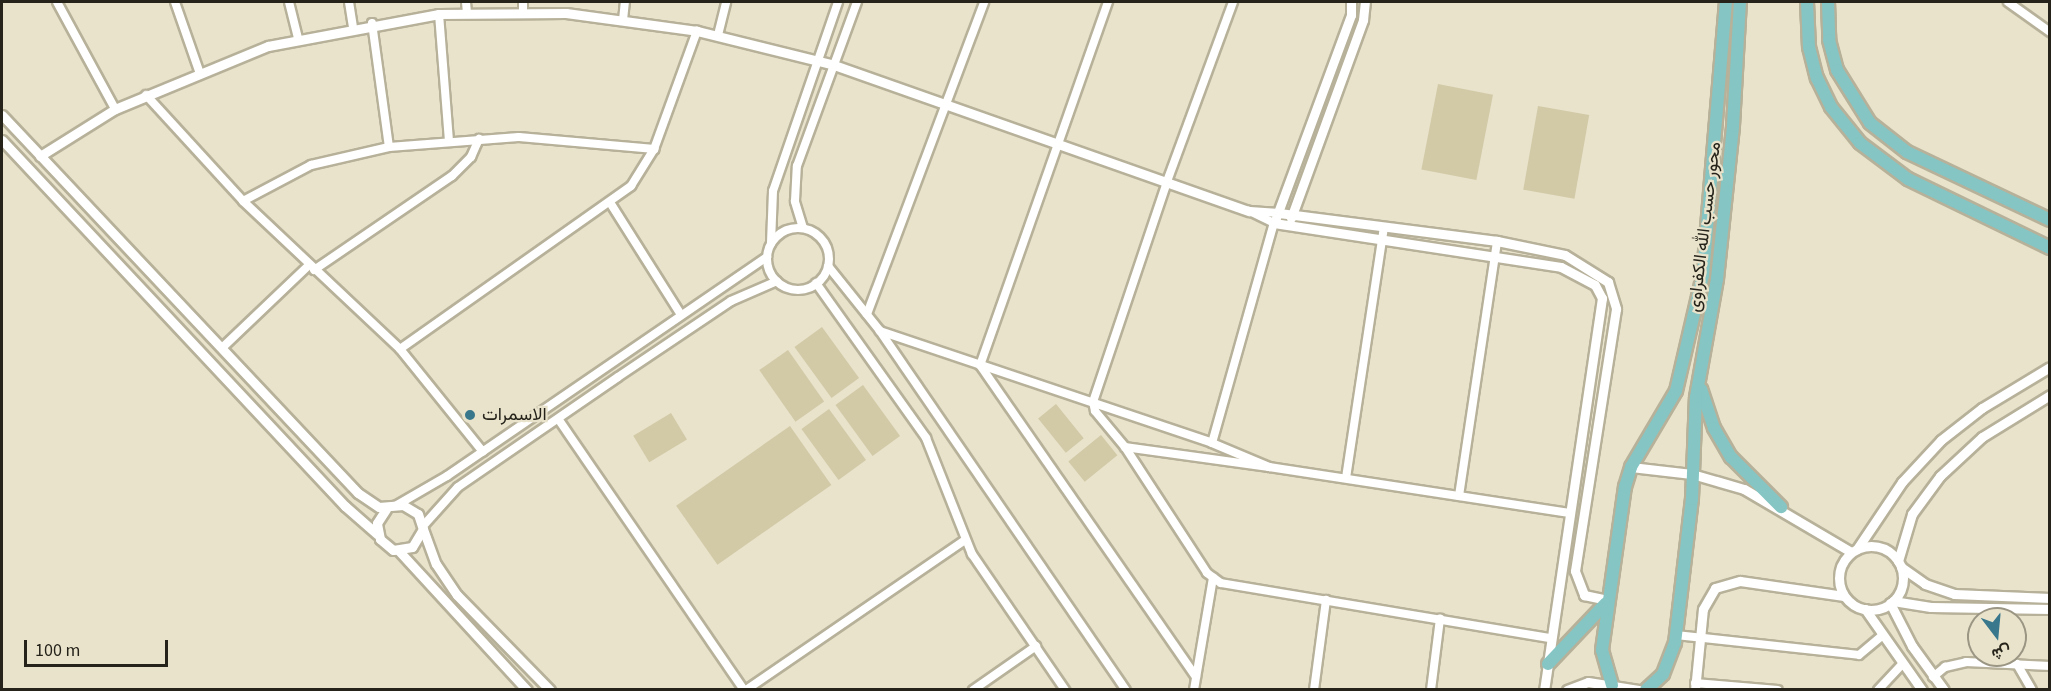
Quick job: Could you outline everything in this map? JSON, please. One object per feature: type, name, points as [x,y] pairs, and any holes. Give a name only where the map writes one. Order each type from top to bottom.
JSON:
[{"type":"main road","name":"محور حسب الله الكفراوى","points":[[1612,685],[1602,657],[1606,602],[1631,467],[1674,397],[1697,309],[1707,242],[1726,2]]},
{"type":"main road","name":"محور حسب الله الكفراوى","points":[[1646,690],[1667,667],[1676,634],[1692,474],[1698,379],[1721,245],[1740,2]]},
{"type":"main road","points":[[1807,2],[1809,47],[1817,78],[1836,114],[1860,143],[1908,179],[2049,248]]},
{"type":"main road","points":[[1828,2],[1829,40],[1837,70],[1870,123],[1907,152],[2049,220]]},
{"type":"main road","points":[[1698,379],[1722,443],[1747,477],[1781,507]]},
{"type":"main road","points":[[1548,664],[1606,602]]},
{"type":"street","points":[[57,2],[115,110]]},
{"type":"street","points":[[175,2],[199,70]]},
{"type":"street","points":[[289,2],[298,39]]},
{"type":"street","points":[[348,2],[353,26]]},
{"type":"street","points":[[466,2],[467,13]]},
{"type":"street","points":[[623,20],[625,2]]},
{"type":"street","points":[[718,35],[726,2]]},
{"type":"street","points":[[777,281],[767,257],[771,243],[772,191],[814,61],[837,2]]},
{"type":"street","points":[[802,228],[795,177],[857,2]]},
{"type":"street","points":[[867,314],[984,2]]},
{"type":"street","points":[[980,365],[1057,141],[1108,2]]},
{"type":"street","points":[[1093,405],[1168,179],[1233,2]]},
{"type":"street","points":[[1212,443],[1275,223],[1351,15],[1351,2]]},
{"type":"street","points":[[1289,226],[1363,20],[1365,2]]},
{"type":"street","points":[[2013,3],[2049,32]]},
{"type":"street","points":[[40,156],[115,110],[199,70],[298,39],[372,23],[523,6],[718,35],[834,65],[1168,179],[1275,223],[1567,269],[1595,285],[1603,308],[1569,513],[1544,690]]},
{"type":"street","points":[[440,14],[449,141]]},
{"type":"street","points":[[372,23],[390,147]]},
{"type":"street","points":[[400,349],[611,204],[638,178],[654,149],[696,31]]},
{"type":"street","points":[[146,95],[243,201],[400,349],[483,452]]},
{"type":"street","points":[[2,115],[223,347],[358,493],[386,509]]},
{"type":"street","points":[[243,201],[311,165],[390,147],[479,139],[550,138],[654,149]]},
{"type":"street","points":[[223,347],[312,268],[452,176],[471,157],[479,139]]},
{"type":"street","points":[[2,140],[345,506],[377,534],[383,544],[399,551],[527,690]]},
{"type":"street","points":[[611,204],[680,313]]},
{"type":"street","points":[[1249,211],[1293,214],[1384,228],[1497,241],[1572,257],[1602,275],[1613,289],[1616,309],[1575,571],[1584,595],[1606,602]]},
{"type":"street","points":[[771,243],[782,232],[802,228],[821,239],[828,266],[879,331],[1126,690]]},
{"type":"street","points":[[1346,478],[1384,228]]},
{"type":"street","points":[[1459,496],[1497,241]]},
{"type":"street","points":[[377,534],[377,523],[386,509],[483,452],[680,313],[767,257]]},
{"type":"street","points":[[399,551],[417,542],[423,528],[458,488],[731,301],[777,281],[797,289],[816,283],[828,266]]},
{"type":"street","points":[[1595,285],[1602,275]]},
{"type":"street","points":[[816,283],[926,438],[965,540],[1065,690]]},
{"type":"street","points":[[879,331],[1093,405],[1212,443],[1269,467]]},
{"type":"street","points":[[980,365],[1196,677]]},
{"type":"street","points":[[1844,596],[1838,576],[1902,482],[1941,440],[1982,408],[2049,367]]},
{"type":"street","points":[[1892,602],[1901,589],[1900,564],[1912,514],[1940,476],[1982,437],[2049,395]]},
{"type":"street","points":[[1093,405],[1125,447],[1213,579],[1228,586],[1551,638]]},
{"type":"street","points":[[559,420],[745,690],[965,540]]},
{"type":"street","points":[[1125,447],[1346,478],[1569,513]]},
{"type":"street","points":[[1631,467],[1692,474],[1744,489],[1781,507],[1818,535],[1854,550],[1883,548],[1925,584],[1954,594],[2049,598]]},
{"type":"street","points":[[396,505],[414,510],[451,587],[550,690]]},
{"type":"street","points":[[1194,690],[1213,579]]},
{"type":"street","points":[[1778,690],[1695,686],[1705,601],[1723,584],[1740,581],[1844,596],[1864,609],[1922,690]]},
{"type":"street","points":[[1314,690],[1326,600]]},
{"type":"street","points":[[1892,602],[1944,690]]},
{"type":"street","points":[[1864,609],[1892,602],[1943,607],[2049,609]]},
{"type":"street","points":[[1431,690],[1440,619]]},
{"type":"street","points":[[1676,634],[1859,655],[1883,635]]},
{"type":"street","points":[[973,690],[1035,646]]},
{"type":"street","points":[[1934,676],[1959,663],[1967,663]]},
{"type":"street","points":[[1878,690],[1902,664]]},
{"type":"street","points":[[2027,665],[2049,666]]},
{"type":"street","points":[[2019,667],[2032,690]]},
{"type":"street","points":[[1567,690],[1582,682],[1638,690]]},
{"type":"shaded area","points":[[1438,84],[1493,95],[1476,180],[1421,169]]},
{"type":"shaded area","points":[[1538,106],[1589,115],[1574,199],[1523,190]]},
{"type":"shaded area","points":[[822,327],[859,378],[832,398],[794,347]]},
{"type":"shaded area","points":[[788,350],[824,402],[795,422],[759,370]]},
{"type":"shaded area","points":[[863,385],[900,436],[873,456],[835,405]]},
{"type":"shaded area","points":[[1056,404],[1084,438],[1066,453],[1038,418]]},
{"type":"shaded area","points":[[829,409],[866,460],[839,480],[801,429]]},
{"type":"shaded area","points":[[671,413],[687,440],[649,462],[633,436]]},
{"type":"shaded area","points":[[790,426],[831,485],[717,565],[676,506]]},
{"type":"shaded area","points":[[1101,435],[1117,455],[1085,482],[1068,461]]},
{"type":"place","name":"الاسمرات","points":[[470,415]]}]
